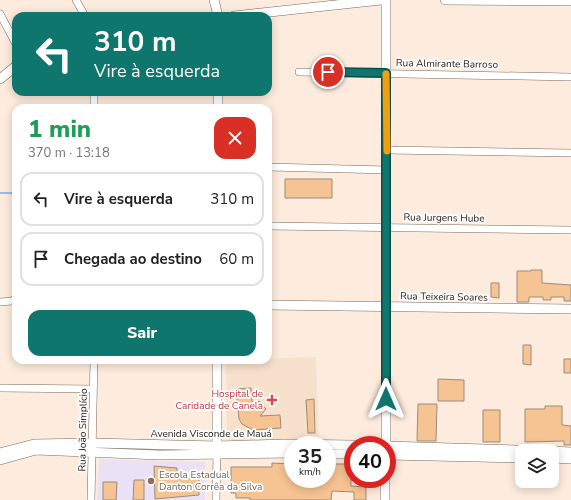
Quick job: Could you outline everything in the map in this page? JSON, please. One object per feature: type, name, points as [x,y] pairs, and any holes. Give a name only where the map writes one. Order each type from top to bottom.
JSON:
[{"type":"main road","points":[[214,0],[217,12]]},
{"type":"main road","points":[[271,12],[381,0]]},
{"type":"main road","points":[[386,0],[387,436]]},
{"type":"main road","points":[[445,0],[571,1]]},
{"type":"main road","points":[[0,79],[12,69]]},
{"type":"main road","name":"Rua Teixeira Soares","points":[[272,305],[571,309]]},
{"type":"main road","points":[[217,364],[217,450]]},
{"type":"main road","points":[[0,453],[34,444],[93,447]]},
{"type":"main road","points":[[396,446],[515,450]]},
{"type":"main road","points":[[0,460],[36,450],[93,447]]},
{"type":"main road","name":"Avenida Visconde de Mauá","points":[[93,447],[160,450],[284,450]]},
{"type":"main road","points":[[559,451],[571,452]]},
{"type":"main road","points":[[396,455],[515,458]]},
{"type":"main road","points":[[559,458],[571,458]]},
{"type":"main road","points":[[385,488],[385,500]]},
{"type":"street","points":[[76,0],[83,12]]},
{"type":"street","points":[[0,14],[12,36]]},
{"type":"street","name":"Rua Almirante Barroso","points":[[298,72],[571,77]]},
{"type":"street","points":[[387,150],[571,153]]},
{"type":"street","points":[[272,167],[387,170]]},
{"type":"street","name":"Rua Jurgens Hube","points":[[272,226],[387,226],[571,230]]},
{"type":"street","points":[[0,302],[12,301]]},
{"type":"street","name":"Rua João Simplício","points":[[91,500],[94,364]]},
{"type":"street","points":[[0,388],[93,389]]},
{"type":"street","points":[[216,500],[217,450]]},
{"type":"shaded area","name":"Hospital de Caridade de Canela","points":[[316,357],[319,436],[284,436],[284,440],[227,440],[226,364],[272,364],[272,358]]},
{"type":"shaded area","name":"Escola Estadual Danton Corrêa da Silva","points":[[99,459],[205,462],[205,500],[97,500]]},
{"type":"building","points":[[285,179],[332,179],[332,198],[285,198]]},
{"type":"building","points":[[542,270],[542,283],[571,285],[571,301],[564,301],[564,297],[551,297],[551,300],[543,300],[543,297],[529,297],[529,302],[517,302],[517,271]]},
{"type":"building","points":[[491,283],[499,283],[499,298],[491,297]]},
{"type":"building","points":[[523,345],[531,345],[531,365],[523,364]]},
{"type":"building","points":[[564,359],[571,359],[571,373],[564,373]]},
{"type":"building","points":[[438,379],[464,380],[464,401],[438,401]]},
{"type":"building","points":[[251,388],[253,410],[259,401],[266,409],[260,416],[280,415],[281,428],[253,430],[242,424],[239,419],[236,389]]},
{"type":"building","points":[[314,399],[315,433],[308,433],[306,400]]},
{"type":"building","points":[[418,404],[437,404],[436,441],[417,441]]},
{"type":"building","points":[[545,406],[562,406],[562,425],[571,426],[571,445],[564,445],[564,441],[525,442],[525,409],[545,409]]},
{"type":"building","points":[[483,410],[500,410],[500,442],[483,442]]},
{"type":"building","points":[[272,463],[284,464],[284,488],[336,488],[336,464],[344,464],[344,488],[366,488],[366,500],[354,500],[354,492],[332,491],[331,500],[250,500],[250,498],[236,498],[236,493],[231,493],[231,467],[272,467]]},
{"type":"building","points":[[154,466],[177,468],[177,479],[199,478],[199,495],[155,499]]},
{"type":"building","points":[[134,480],[144,480],[144,500],[133,500]]},
{"type":"building","points":[[103,482],[117,482],[116,500],[103,500]]},
{"type":"waterway","points":[[0,193],[12,193]]},
{"type":"slow traffic","points":[[386,74],[387,151]]},
{"type":"place","name":"Hospital de Caridade de Canela","points":[[272,400]]},
{"type":"place","name":"Escola Estadual Danton Corrêa da Silva","points":[[151,481]]},
{"type":"route","points":[[328,72],[386,73],[386,399]]}]
